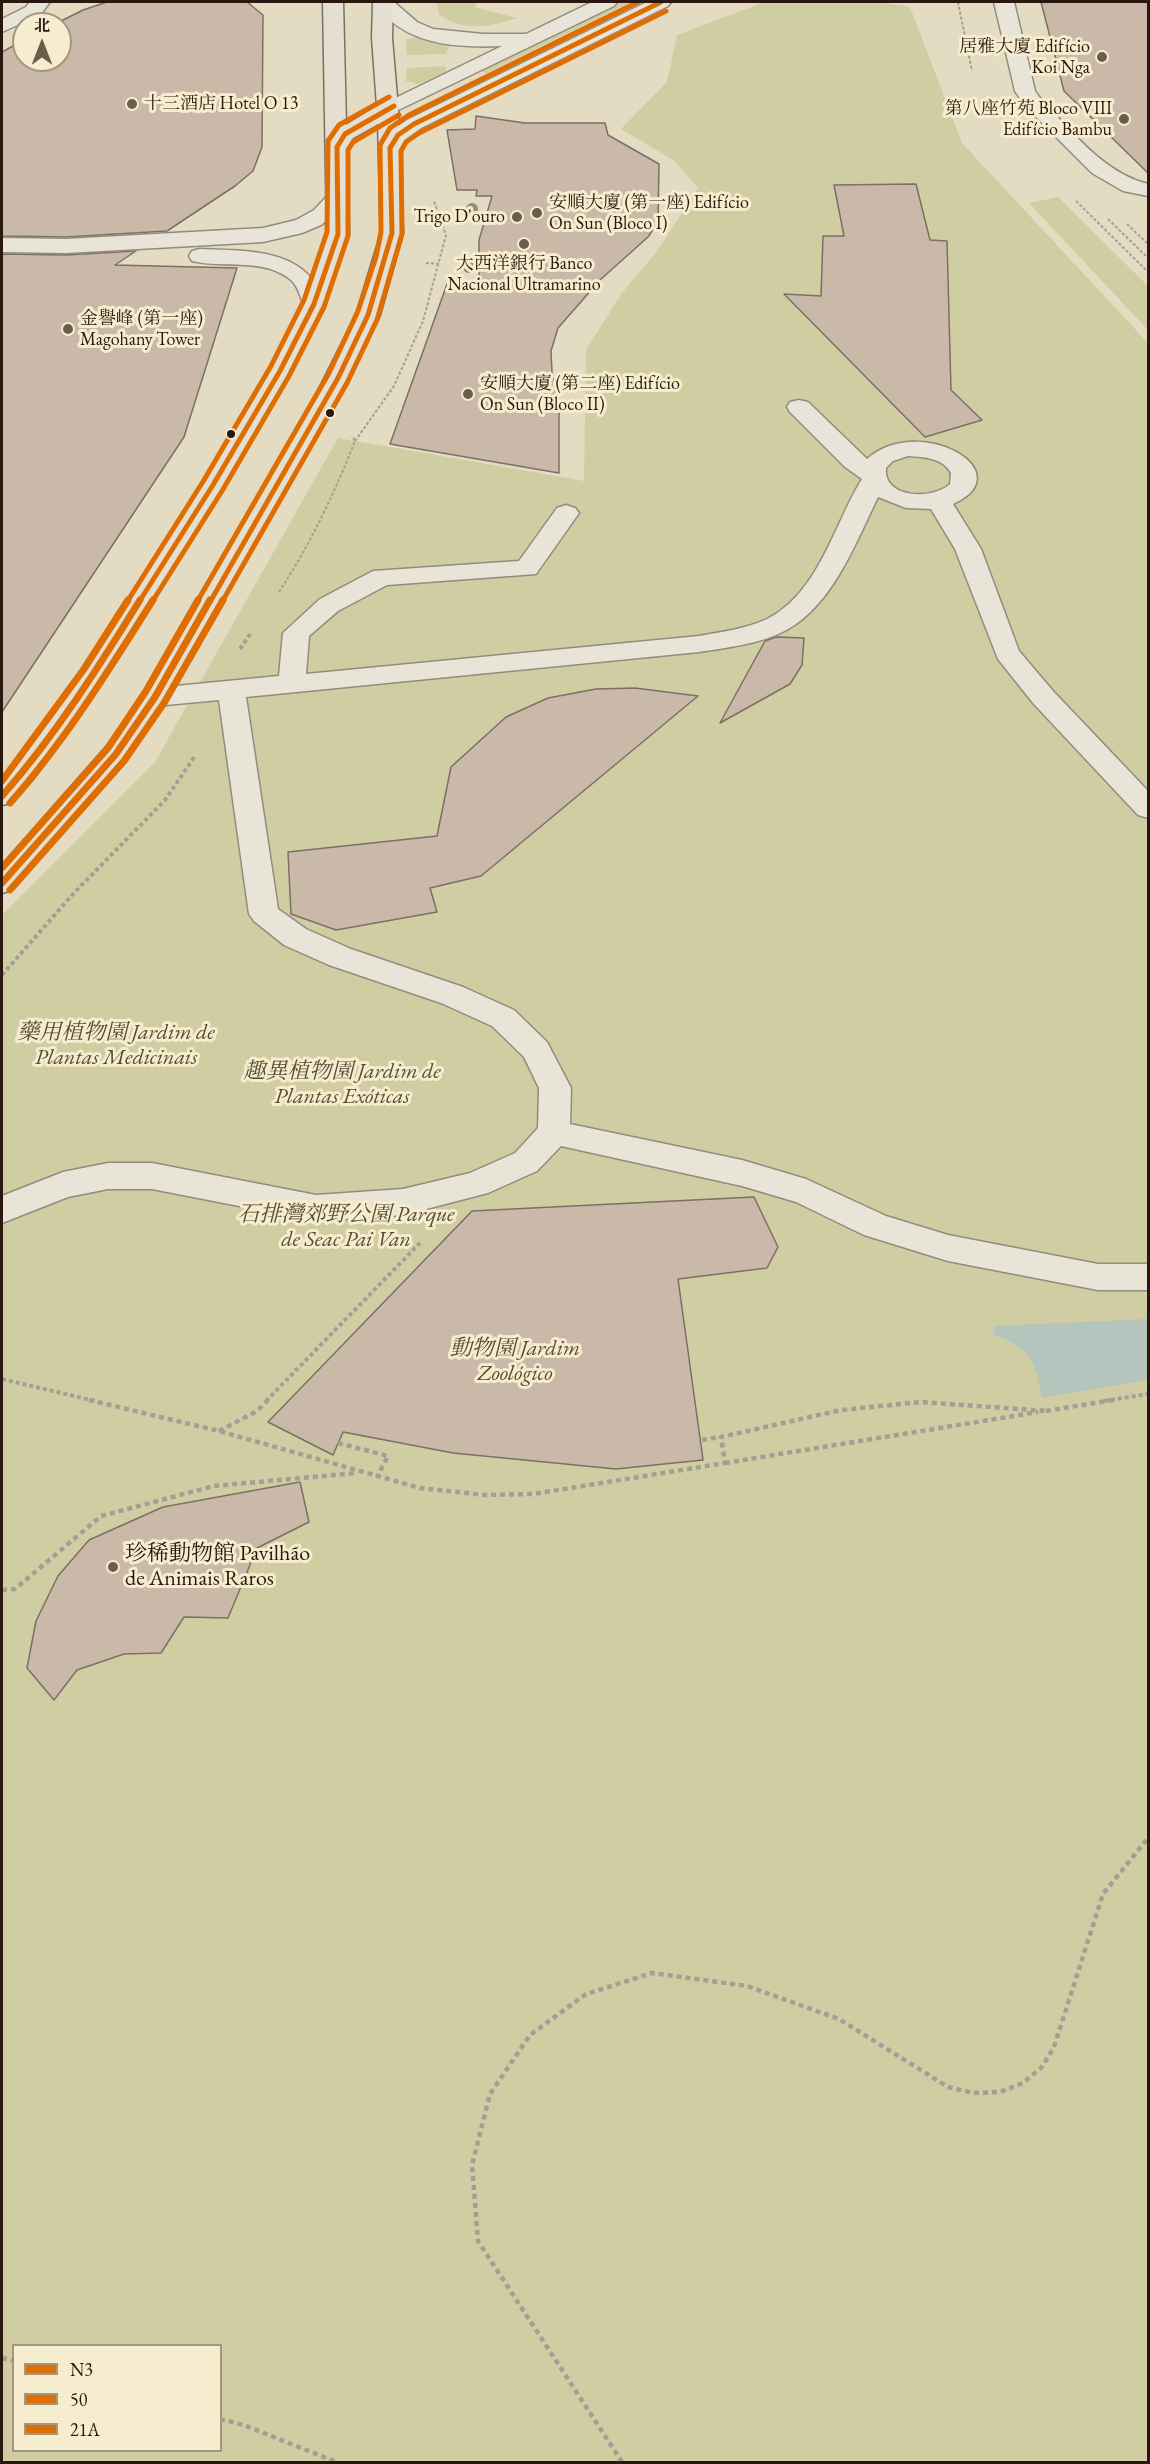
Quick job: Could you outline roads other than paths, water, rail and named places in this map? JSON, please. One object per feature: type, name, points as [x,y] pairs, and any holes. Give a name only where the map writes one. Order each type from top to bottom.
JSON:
[{"type":"main road","points":[[2,796],[24,771],[105,655],[213,485],[280,371],[314,304],[338,234],[333,2]]},
{"type":"main road","points":[[2,883],[116,754],[155,698],[327,397],[368,315],[386,260],[392,233],[388,109],[382,38],[384,2]]},
{"type":"main road","points":[[334,80],[343,92],[359,102],[388,109]]},
{"type":"main road","points":[[337,147],[345,134],[388,109]]},
{"type":"street","points":[[2,26],[33,10],[40,2]]},
{"type":"street","points":[[384,2],[391,14],[408,26],[432,35],[462,40],[514,38],[551,29]]},
{"type":"street","points":[[388,109],[607,2]]},
{"type":"street","points":[[390,148],[398,135],[414,124],[660,2]]},
{"type":"street","points":[[1004,2],[1025,91],[1032,102],[1109,177],[1129,186],[1149,190]]},
{"type":"street","points":[[388,109],[433,109],[458,103]]},
{"type":"street","points":[[66,246],[263,235],[288,231],[310,223],[327,212],[337,198]]},
{"type":"street","points":[[2,245],[66,246],[250,259],[275,264],[301,276],[312,289],[314,304]]},
{"type":"street","points":[[155,698],[699,644],[746,636],[786,619],[813,595],[872,476],[882,457],[906,449],[935,451],[948,456],[963,471],[964,481],[960,489],[938,501],[923,503],[899,499],[881,490],[872,476],[854,462],[799,407]]},
{"type":"street","points":[[938,501],[968,549],[1007,653],[1043,697],[1149,808]]},
{"type":"street","points":[[292,684],[296,633],[329,605],[382,577],[527,568],[566,513]]},
{"type":"street","points":[[2,1210],[63,1185],[108,1176],[152,1176],[316,1208],[403,1203],[477,1184],[526,1162],[554,1132],[555,1088],[536,1050],[503,1018],[452,994],[340,957],[304,941],[264,914],[219,691]]},
{"type":"street","points":[[554,1132],[673,1160],[742,1173],[806,1192],[876,1226],[948,1248],[1098,1276],[1149,1276]]},
{"type":"place","name":"居雅大廈 Edifício Koi Nga","points":[[1102,57]]},
{"type":"place","name":"十三酒店 Hotel O 13","points":[[132,104]]},
{"type":"place","name":"第八座竹苑 Bloco VIII Edifício Bambu","points":[[1124,119]]},
{"type":"place","name":"安順大廈 (第一座) Edifício On Sun (Bloco I)","points":[[537,213]]},
{"type":"place","name":"Trigo D'ouro","points":[[517,217]]},
{"type":"place","name":"大西洋銀行 Banco Nacional Ultramarino","points":[[524,244]]},
{"type":"place","name":"金譽峰 (第一座) Magohany Tower","points":[[68,329]]},
{"type":"place","name":"安順大廈 (第二座) Edifício On Sun (Bloco II)","points":[[468,394]]},
{"type":"place","name":"珍稀動物館 Pavilhão de Animais Raros","points":[[113,1567]]},
{"type":"park label","name":"藥用植物園 Jardim de Plantas Medicinais","points":[[116,1046]]},
{"type":"park label","name":"趣異植物園 Jardim de Plantas Exóticas","points":[[342,1084]]},
{"type":"park label","name":"石排灣郊野公園 Parque de Seac Pai Van","points":[[346,1228]]},
{"type":"park label","name":"動物園 Jardim Zoológico","points":[[515,1362]]}]
